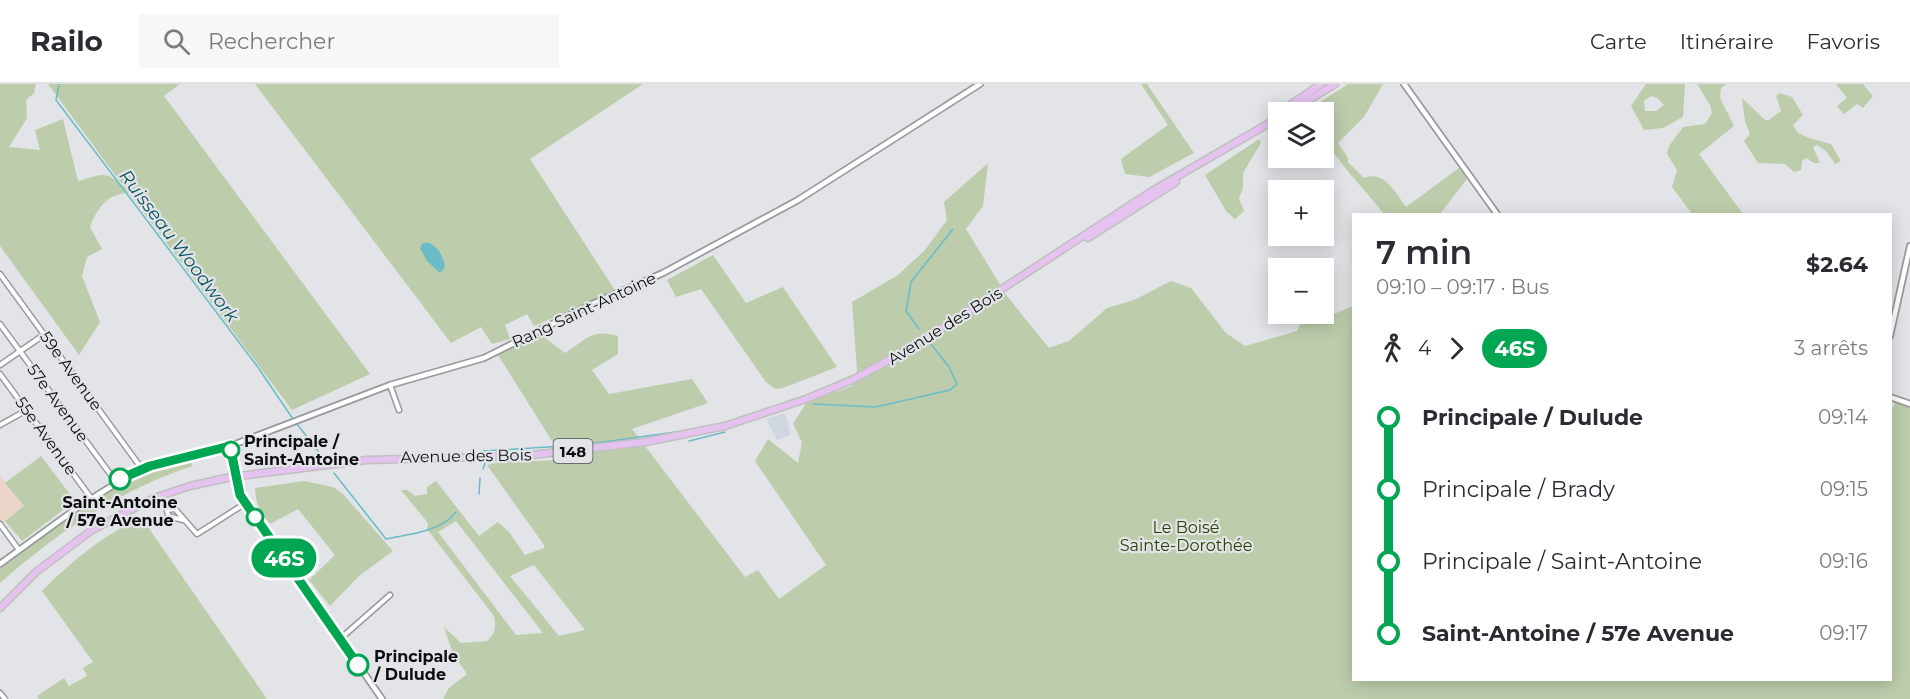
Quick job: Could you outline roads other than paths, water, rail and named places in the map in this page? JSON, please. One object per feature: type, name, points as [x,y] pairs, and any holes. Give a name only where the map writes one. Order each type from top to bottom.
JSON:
[{"type":"main road","name":"Avenue des Bois","points":[[1297,102],[1322,84]]},
{"type":"main road","points":[[1305,102],[1335,84]]},
{"type":"main road","name":"Avenue des Bois","points":[[0,608],[48,562],[105,523],[174,491],[235,477],[377,459],[534,455],[655,441],[737,423],[806,399],[866,373],[914,347],[1069,248],[1137,209],[1268,123]]},
{"type":"street","name":"Rang Saint-Antoine","points":[[0,564],[91,498],[142,469],[230,446],[390,385],[484,358],[590,305],[663,273],[798,200],[980,84]]},
{"type":"street","points":[[1404,84],[1496,213]]},
{"type":"street","points":[[1892,327],[1910,246]]},
{"type":"street","name":"59e Avenue","points":[[0,274],[142,469]]},
{"type":"street","name":"57e Avenue","points":[[0,324],[116,482]]},
{"type":"street","points":[[0,365],[45,334]]},
{"type":"street","name":"55e Avenue","points":[[0,375],[91,498]]},
{"type":"street","points":[[390,385],[399,410]]},
{"type":"street","points":[[1892,398],[1910,404]]},
{"type":"street","points":[[0,426],[27,410]]},
{"type":"street","points":[[230,446],[235,477],[246,503],[382,699]]},
{"type":"street","points":[[183,520],[194,533],[199,534],[246,503]]},
{"type":"street","points":[[0,524],[19,550]]},
{"type":"street","points":[[340,639],[390,595]]},
{"type":"street","points":[[0,693],[5,699]]},
{"type":"water","points":[[427,242],[437,249],[443,259],[445,267],[440,273],[427,261],[420,248]]},
{"type":"waterway","name":"Ruisseau Woodwork","points":[[59,84],[56,100],[257,366],[293,419]]},
{"type":"waterway","name":"Ruisseau Woodwork","points":[[919,329],[906,311],[911,282],[953,229]]},
{"type":"waterway","name":"Ruisseau Woodwork","points":[[813,404],[876,407],[950,390],[957,384],[949,367],[931,344]]},
{"type":"waterway","name":"Ruisseau Woodwork","points":[[297,424],[324,459]]},
{"type":"waterway","name":"Ruisseau Woodwork","points":[[483,451],[581,445],[676,432]]},
{"type":"waterway","name":"Ruisseau Woodwork","points":[[689,441],[725,432]]},
{"type":"waterway","name":"Ruisseau Woodwork","points":[[483,469],[485,463]]},
{"type":"waterway","name":"Ruisseau Woodwork","points":[[334,473],[386,539],[433,528],[450,519],[456,512]]},
{"type":"waterway","name":"Ruisseau Woodwork","points":[[479,494],[480,478]]},
{"type":"place","name":"Principale / Saint-Antoine","points":[[231,450]]},
{"type":"place","name":"Saint-Antoine / 57e Avenue","points":[[120,479]]},
{"type":"place","name":"Principale / Dulude","points":[[358,665]]},
{"type":"park label","name":"Le Boisé Sainte-Dorothée","points":[[1186,536]]}]
